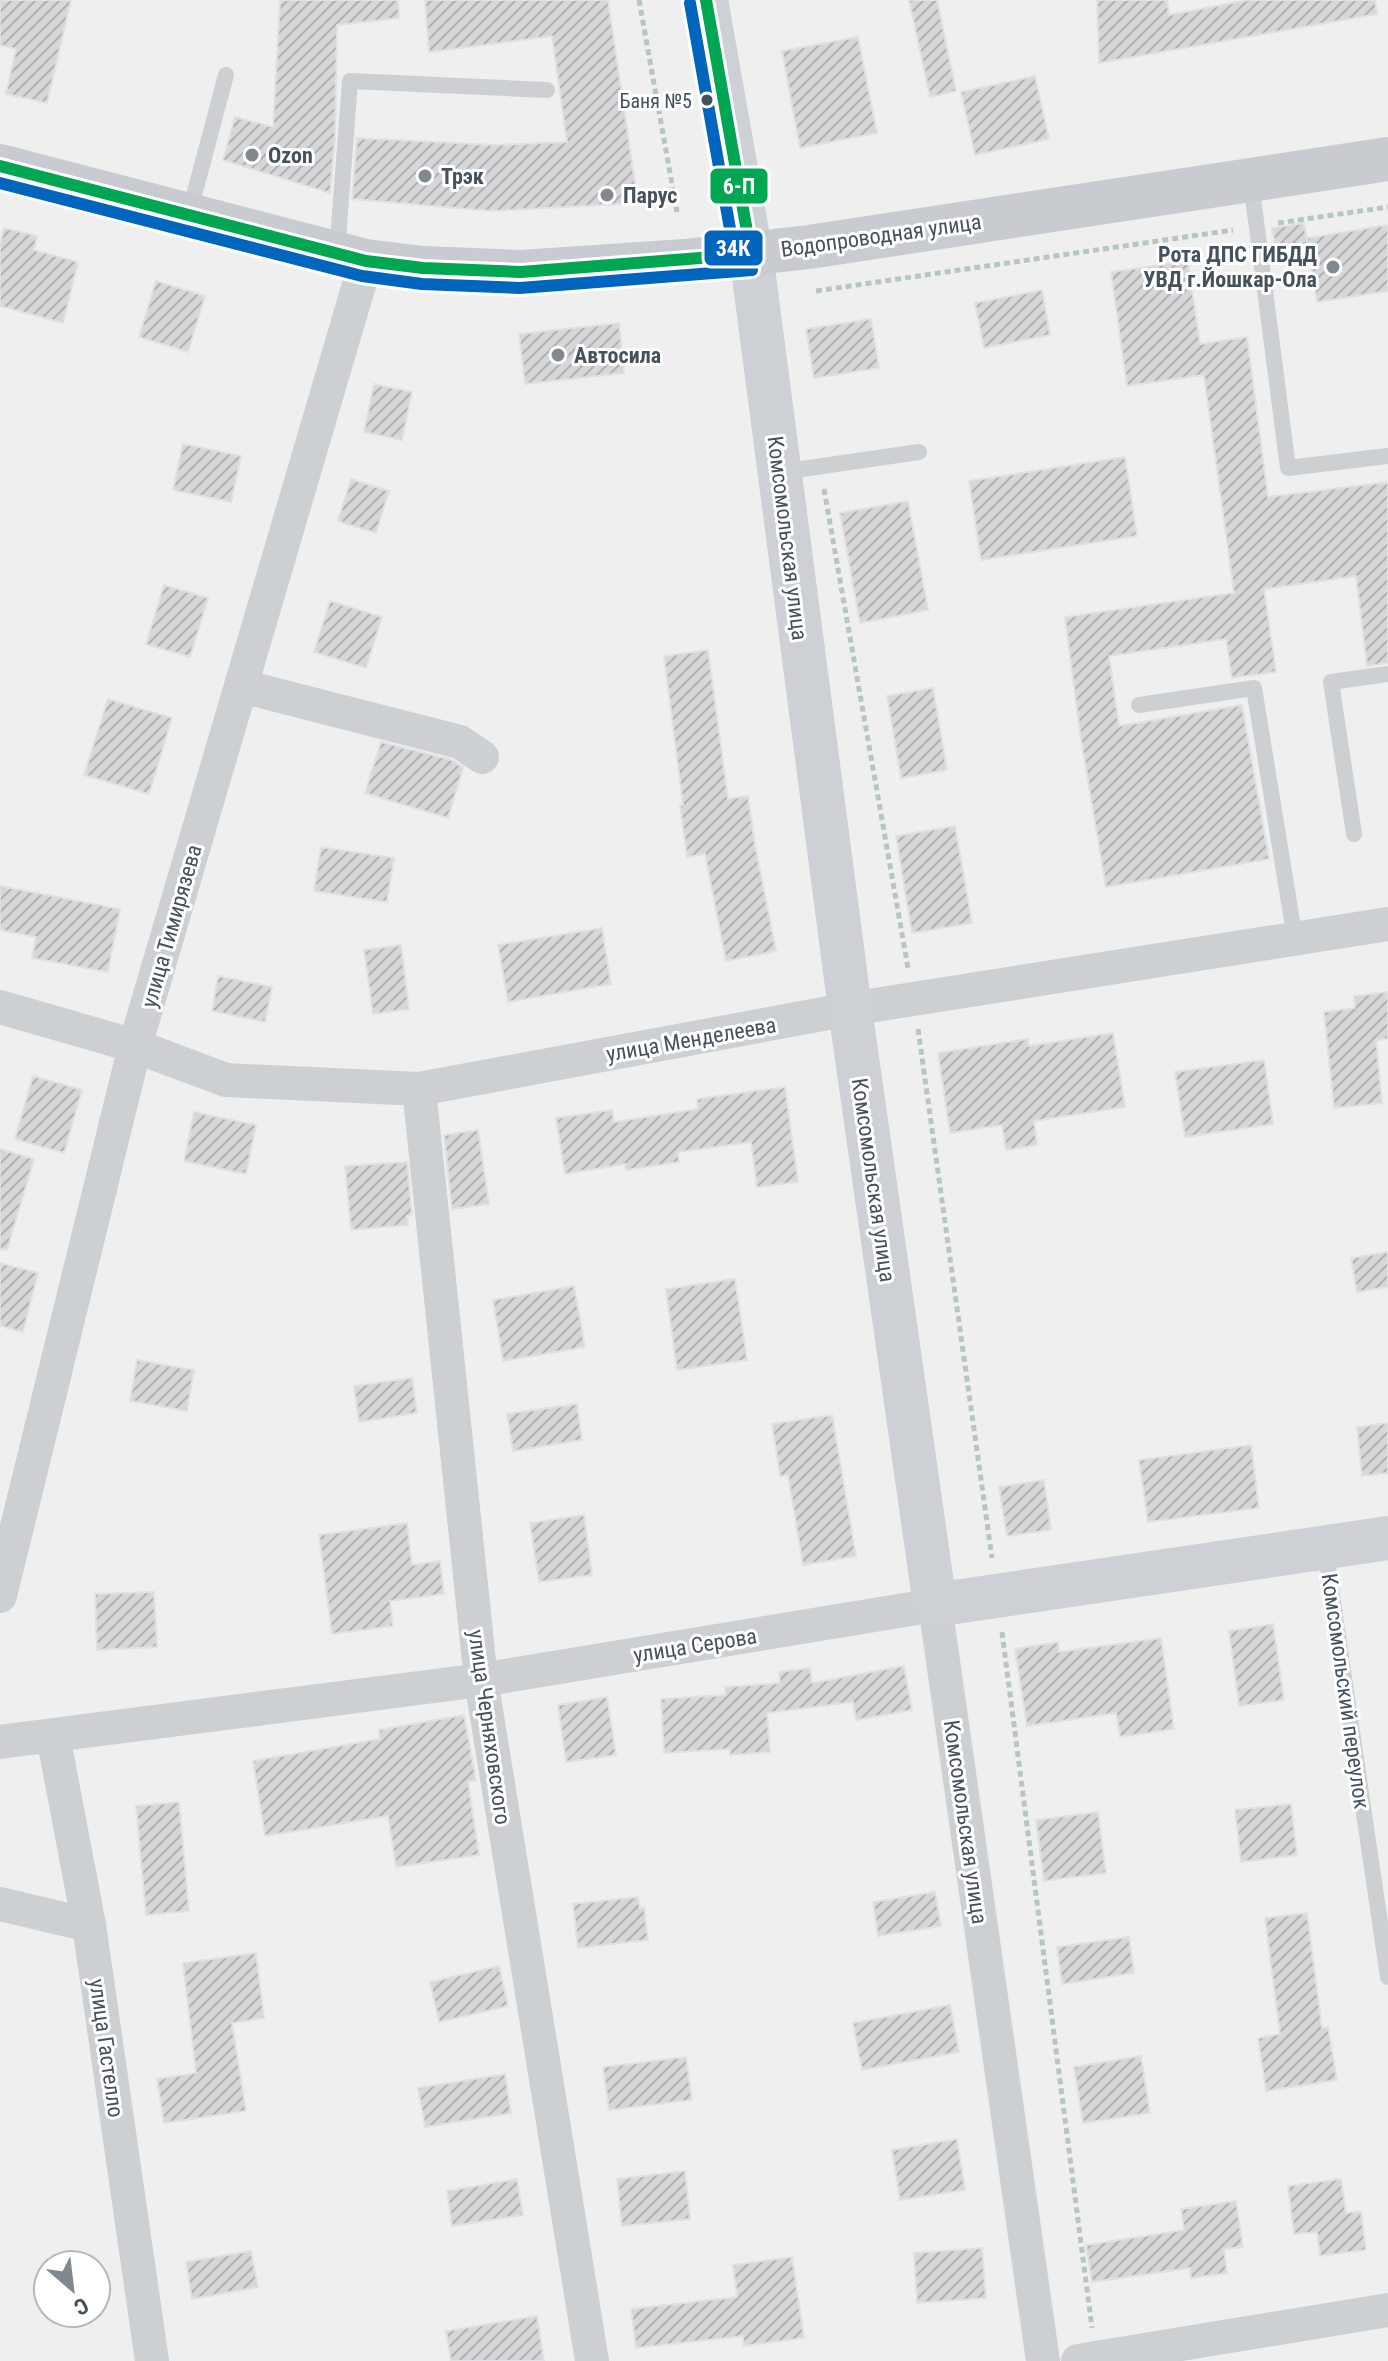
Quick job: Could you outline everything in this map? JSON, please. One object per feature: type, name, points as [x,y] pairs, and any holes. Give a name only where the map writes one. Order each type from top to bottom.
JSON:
[{"type":"main road","name":"Комсомольская улица","points":[[706,0],[751,254],[800,470],[850,1009],[935,1605]]},
{"type":"main road","name":"Водопроводная улица","points":[[0,166],[351,258],[423,268],[521,272],[751,254],[1388,159]]},
{"type":"main road","name":"улица Серова","points":[[935,1605],[1388,1538]]},
{"type":"street","name":"улица Тимирязева","points":[[0,1596],[135,1046],[241,686],[351,258]]},
{"type":"street","points":[[241,686],[460,742],[482,757]]},
{"type":"street","name":"улица Менделеева","points":[[0,1007],[135,1046],[226,1080],[419,1089],[850,1009],[1388,924]]},
{"type":"street","name":"улица Черняховского","points":[[419,1089],[481,1680],[592,2361]]},
{"type":"street","name":"улица Серова","points":[[0,1742],[481,1680],[935,1605]]},
{"type":"street","name":"Комсомольская улица","points":[[935,1605],[1043,2361]]},
{"type":"street","name":"улица Гастелло","points":[[53,1736],[89,1925],[152,2361]]},
{"type":"street","points":[[0,1904],[89,1925]]},
{"type":"street","points":[[1087,2360],[1388,2310]]},
{"type":"lane","points":[[189,215],[226,75]]},
{"type":"lane","points":[[351,258],[350,81],[547,90]]},
{"type":"lane","points":[[1250,180],[1288,468],[1387,456]]},
{"type":"lane","points":[[800,470],[919,452]]},
{"type":"lane","points":[[1354,834],[1331,682],[1388,674]]},
{"type":"lane","points":[[1139,705],[1254,688],[1295,939]]},
{"type":"lane","name":"Комсомольский переулок","points":[[1325,1548],[1388,1977]]},
{"type":"path","points":[[639,0],[677,212]]},
{"type":"path","points":[[816,291],[1388,207]]},
{"type":"path","points":[[800,470],[914,999],[997,1595],[1087,2360]]},
{"type":"building","points":[[0,0],[71,0],[47,103],[6,94],[16,49],[0,45]]},
{"type":"building","points":[[280,0],[398,0],[399,18],[337,25],[335,137],[330,193],[223,160],[235,117],[273,127]]},
{"type":"building","points":[[425,0],[608,0],[638,203],[491,211],[352,199],[357,138],[494,145],[567,142],[552,36],[429,52]]},
{"type":"building","points":[[909,0],[937,0],[956,91],[930,97]]},
{"type":"building","points":[[1097,0],[1167,0],[1169,15],[1248,0],[1375,0],[1377,14],[1099,63]]},
{"type":"building","points":[[858,37],[877,133],[800,148],[782,51]]},
{"type":"building","points":[[1035,76],[1049,139],[975,155],[961,92]]},
{"type":"building","points":[[1304,223],[1310,258],[1278,263],[1272,228]]},
{"type":"building","points":[[1388,225],[1388,291],[1317,302],[1307,238]]},
{"type":"building","points":[[4,228],[37,236],[34,250],[78,262],[63,323],[0,306],[0,244]]},
{"type":"building","points":[[1188,261],[1200,344],[1247,337],[1268,497],[1388,482],[1388,663],[1367,666],[1356,576],[1264,589],[1276,672],[1232,678],[1226,639],[1109,656],[1119,726],[1242,705],[1269,859],[1106,887],[1080,733],[1065,617],[1234,593],[1204,375],[1127,386],[1111,272]]},
{"type":"building","points":[[156,281],[205,296],[188,352],[139,337]]},
{"type":"building","points":[[1042,290],[1050,335],[984,348],[975,303]]},
{"type":"building","points":[[871,319],[879,368],[814,378],[806,329]]},
{"type":"building","points":[[619,323],[624,373],[525,384],[519,334]]},
{"type":"building","points":[[374,384],[412,392],[402,440],[364,432]]},
{"type":"building","points":[[183,444],[241,456],[231,502],[173,490]]},
{"type":"building","points":[[1125,457],[1137,536],[981,560],[969,481]]},
{"type":"building","points":[[351,479],[389,491],[376,533],[338,521]]},
{"type":"building","points":[[908,501],[928,610],[860,623],[840,513]]},
{"type":"building","points":[[164,585],[208,598],[190,657],[146,644]]},
{"type":"building","points":[[330,601],[382,617],[366,668],[314,652]]},
{"type":"building","points":[[708,650],[728,799],[748,796],[776,951],[726,961],[705,854],[687,857],[664,656]]},
{"type":"building","points":[[933,688],[947,770],[901,778],[887,696]]},
{"type":"building","points":[[108,699],[172,718],[149,794],[84,775]]},
{"type":"building","points":[[381,742],[452,760],[463,768],[448,818],[365,793]]},
{"type":"building","points":[[955,826],[972,923],[912,933],[896,836]]},
{"type":"building","points":[[321,847],[394,858],[387,902],[314,891]]},
{"type":"building","points":[[0,886],[120,909],[108,972],[32,958],[36,937],[0,930]]},
{"type":"building","points":[[602,928],[611,984],[508,1002],[498,945]]},
{"type":"building","points":[[401,945],[409,1009],[373,1014],[364,950]]},
{"type":"building","points":[[218,976],[272,987],[265,1022],[212,1011]]},
{"type":"building","points":[[1388,992],[1388,1039],[1376,1040],[1382,1103],[1334,1108],[1324,1012],[1355,1008],[1354,996]]},
{"type":"building","points":[[1113,1033],[1125,1107],[1034,1121],[1037,1145],[1006,1150],[1002,1125],[950,1133],[938,1053],[1028,1039],[1029,1046]]},
{"type":"building","points":[[1264,1060],[1273,1124],[1185,1137],[1175,1072]]},
{"type":"building","points":[[33,1076],[82,1090],[64,1153],[15,1139]]},
{"type":"building","points":[[785,1087],[798,1182],[757,1187],[751,1142],[678,1152],[679,1162],[626,1170],[625,1164],[565,1174],[556,1118],[612,1110],[614,1122],[698,1109],[697,1099]]},
{"type":"building","points":[[194,1112],[256,1125],[246,1174],[184,1161]]},
{"type":"building","points":[[478,1130],[489,1204],[452,1209],[444,1135]]},
{"type":"building","points":[[0,1149],[34,1159],[7,1250],[0,1249]]},
{"type":"building","points":[[407,1162],[412,1215],[407,1216],[408,1225],[351,1230],[345,1166]]},
{"type":"building","points":[[1388,1252],[1388,1287],[1357,1292],[1351,1258]]},
{"type":"building","points":[[0,1263],[38,1273],[23,1332],[0,1326]]},
{"type":"building","points":[[735,1279],[747,1360],[677,1370],[666,1289]]},
{"type":"building","points":[[574,1286],[585,1347],[503,1361],[493,1300]]},
{"type":"building","points":[[137,1360],[194,1370],[187,1411],[130,1401]]},
{"type":"building","points":[[412,1378],[417,1413],[359,1422],[354,1386]]},
{"type":"building","points":[[577,1404],[582,1440],[513,1451],[507,1414]]},
{"type":"building","points":[[832,1415],[856,1556],[803,1565],[788,1475],[780,1476],[772,1424]]},
{"type":"building","points":[[1388,1423],[1388,1473],[1362,1476],[1357,1427]]},
{"type":"building","points":[[1251,1445],[1259,1508],[1148,1522],[1139,1460]]},
{"type":"building","points":[[1044,1480],[1051,1530],[1007,1536],[999,1487]]},
{"type":"building","points":[[584,1515],[592,1575],[539,1582],[530,1523]]},
{"type":"building","points":[[407,1523],[412,1565],[440,1561],[444,1594],[390,1601],[393,1626],[332,1634],[319,1535]]},
{"type":"building","points":[[154,1592],[157,1647],[97,1650],[95,1594]]},
{"type":"building","points":[[1273,1624],[1284,1700],[1239,1706],[1229,1631]]},
{"type":"building","points":[[1161,1638],[1174,1729],[1120,1737],[1116,1713],[1027,1726],[1015,1649],[1058,1642],[1059,1652]]},
{"type":"building","points":[[904,1666],[912,1710],[856,1720],[853,1702],[767,1713],[770,1752],[730,1755],[730,1749],[664,1753],[661,1699],[726,1695],[725,1687],[780,1683],[779,1672],[810,1668],[812,1683]]},
{"type":"building","points":[[607,1697],[616,1755],[566,1762],[558,1705]]},
{"type":"building","points":[[464,1715],[476,1780],[468,1782],[479,1855],[396,1867],[388,1816],[265,1836],[253,1761],[380,1739],[379,1730]]},
{"type":"building","points":[[179,1802],[189,1911],[146,1915],[136,1806]]},
{"type":"building","points":[[1291,1804],[1297,1855],[1241,1862],[1235,1810]]},
{"type":"building","points":[[1098,1812],[1106,1873],[1044,1881],[1036,1820]]},
{"type":"building","points":[[935,1892],[941,1926],[878,1936],[873,1902]]},
{"type":"building","points":[[638,1897],[640,1908],[644,1907],[648,1940],[578,1948],[573,1904]]},
{"type":"building","points":[[1307,1913],[1322,2028],[1328,2027],[1337,2080],[1266,2091],[1258,2038],[1280,2034],[1265,1918]]},
{"type":"building","points":[[1129,1937],[1134,1973],[1062,1984],[1057,1947]]},
{"type":"building","points":[[256,1953],[264,2018],[232,2023],[246,2111],[164,2123],[157,2079],[196,2073],[183,1963]]},
{"type":"building","points":[[499,1966],[508,2006],[439,2022],[430,1982]]},
{"type":"building","points":[[950,2005],[959,2052],[862,2070],[853,2023]]},
{"type":"building","points":[[1141,2056],[1150,2113],[1083,2123],[1074,2067]]},
{"type":"building","points":[[686,2057],[692,2100],[609,2110],[603,2067]]},
{"type":"building","points":[[505,2074],[511,2113],[425,2127],[418,2088]]},
{"type":"building","points":[[957,2139],[965,2190],[900,2200],[892,2150]]},
{"type":"building","points":[[685,2171],[690,2219],[622,2226],[617,2179]]},
{"type":"building","points":[[517,2179],[523,2215],[452,2226],[447,2191]]},
{"type":"building","points":[[1341,2179],[1346,2213],[1361,2211],[1366,2250],[1320,2256],[1317,2232],[1294,2234],[1288,2186]]},
{"type":"building","points":[[1236,2201],[1243,2247],[1224,2249],[1227,2273],[1191,2278],[1190,2268],[1092,2282],[1086,2245],[1184,2230],[1181,2209]]},
{"type":"building","points":[[982,2248],[986,2298],[917,2303],[914,2253]]},
{"type":"building","points":[[251,2251],[258,2287],[192,2299],[186,2262]]},
{"type":"building","points":[[792,2257],[804,2338],[744,2346],[743,2336],[636,2348],[631,2309],[737,2297],[733,2265]]},
{"type":"building","points":[[537,2316],[544,2361],[451,2361],[446,2331]]},
{"type":"transit line","name":"6-П","points":[[706,0],[751,254]]},
{"type":"transit line","name":"34К","points":[[690,3],[735,257]]},
{"type":"transit line","name":"6-П","points":[[0,166],[366,261],[423,268],[521,272],[751,254]]},
{"type":"transit line","name":"34К","points":[[0,183],[362,276],[422,284],[520,288],[752,270]]},
{"type":"place","name":"Баня №5","points":[[707,100]]},
{"type":"place","name":"Ozon","points":[[252,155]]},
{"type":"place","name":"Трэк","points":[[425,176]]},
{"type":"place","name":"Парус","points":[[607,195]]},
{"type":"place","name":"Рота ДПС ГИБДД УВД г.Йошкар-Ола","points":[[1333,267]]},
{"type":"place","name":"Автосила","points":[[558,355]]}]
